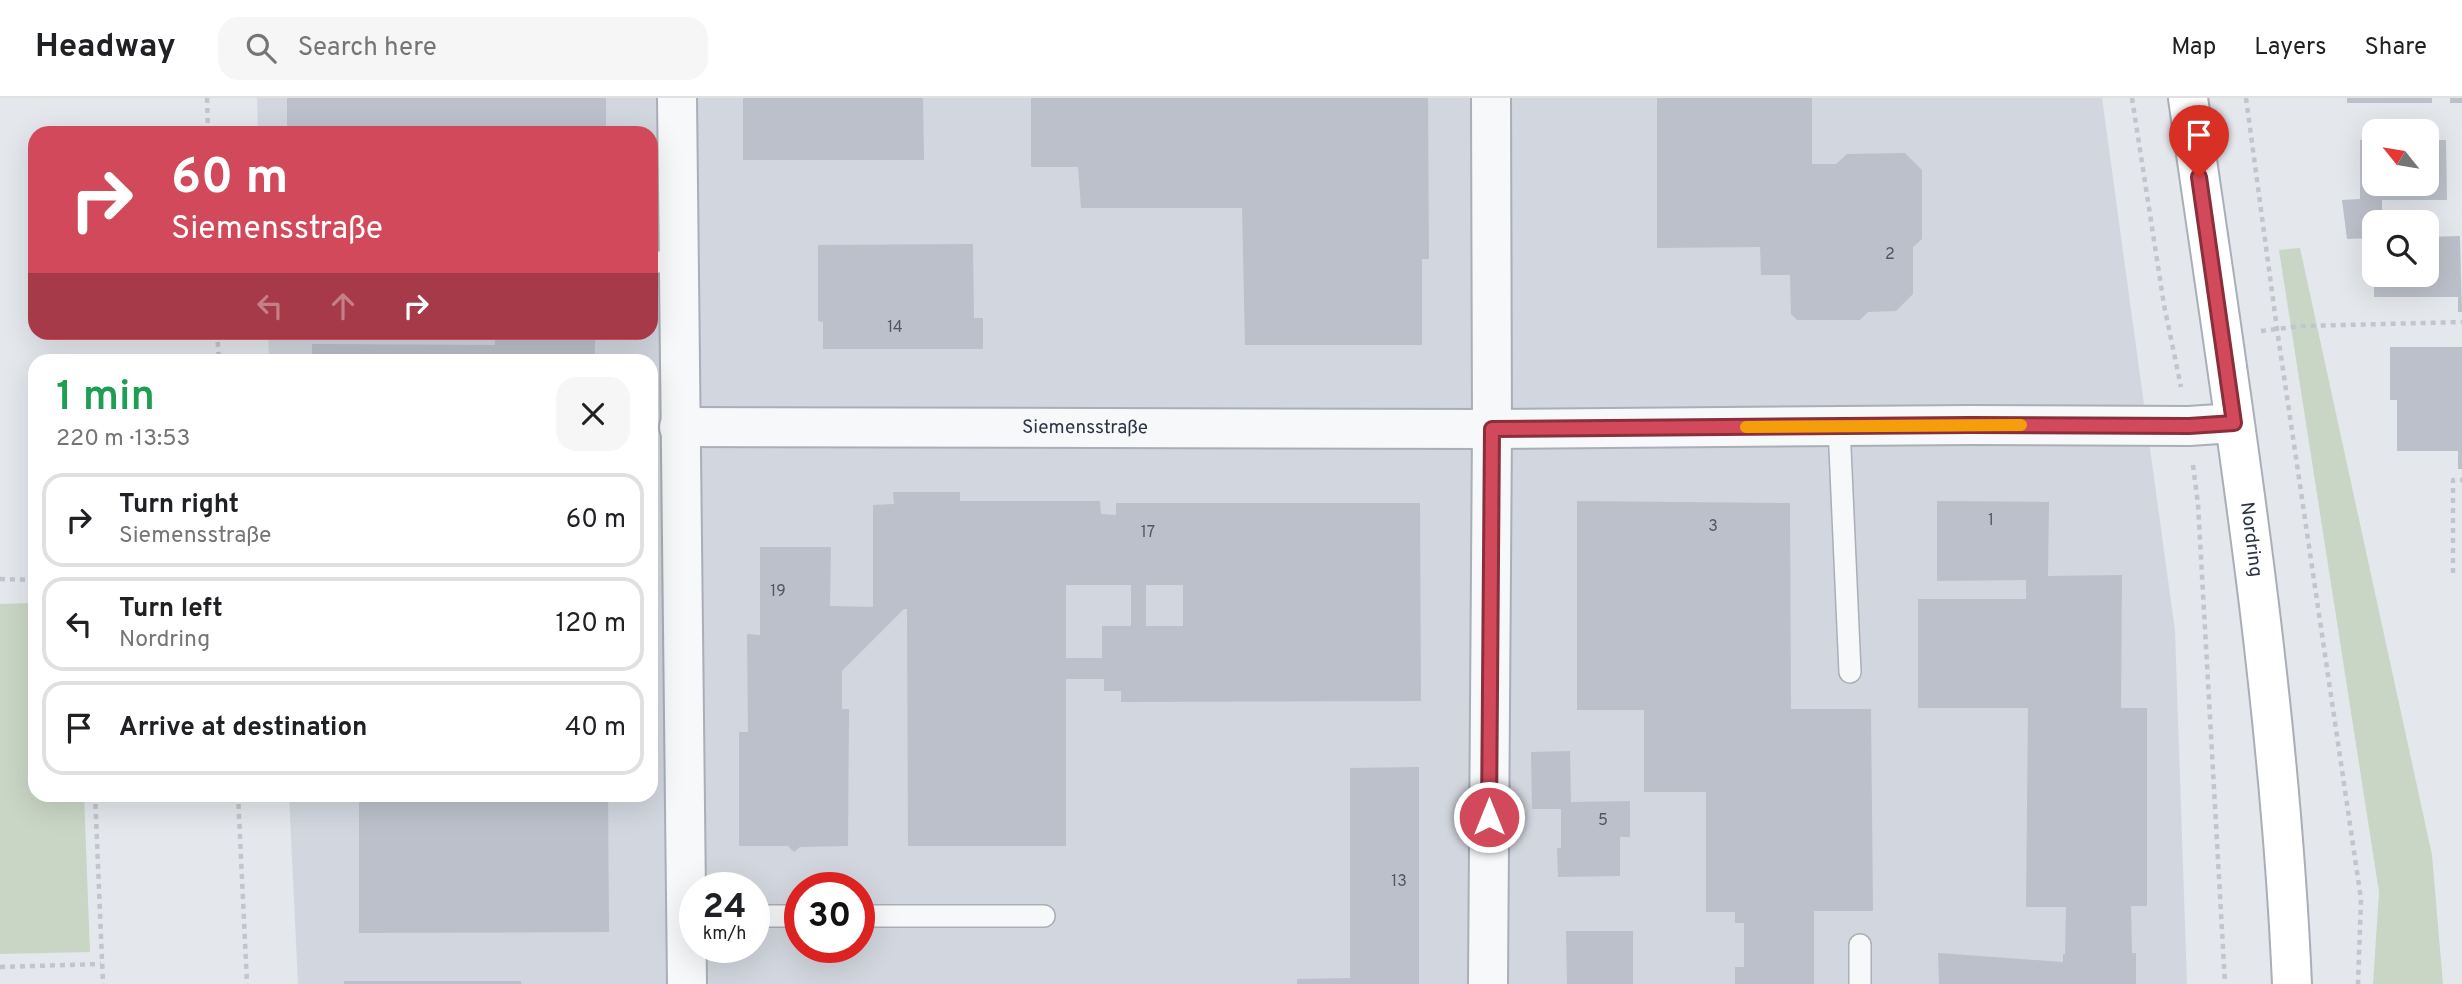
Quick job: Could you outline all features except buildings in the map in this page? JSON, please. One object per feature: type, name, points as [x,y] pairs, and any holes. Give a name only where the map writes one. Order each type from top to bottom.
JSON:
[{"type":"main road","name":"Nordring","points":[[2188,98],[2271,710],[2287,875],[2292,984]]},
{"type":"street","points":[[677,98],[665,262],[679,427],[690,872]]},
{"type":"street","points":[[1488,984],[1492,98]]},
{"type":"street","name":"Siemensstraße","points":[[679,427],[1492,429],[2189,426],[2234,423]]},
{"type":"street","points":[[687,984],[688,963]]},
{"type":"lane","points":[[1839,426],[1850,672]]},
{"type":"lane","points":[[875,916],[1044,916]]},
{"type":"lane","points":[[1860,945],[1860,984]]},
{"type":"path","points":[[207,98],[208,126]]},
{"type":"path","points":[[2132,98],[2164,304],[2189,426],[2197,504],[2225,984]]},
{"type":"path","points":[[2246,98],[2277,329],[2361,899],[2358,984]]},
{"type":"path","points":[[2221,335],[2301,326],[2462,322]]},
{"type":"path","points":[[2453,573],[2453,480],[2462,480]]},
{"type":"path","points":[[0,579],[28,580]]},
{"type":"path","points":[[95,802],[103,984]]},
{"type":"path","points":[[238,802],[247,984]]},
{"type":"path","points":[[0,967],[101,964]]},
{"type":"shaded area","points":[[257,98],[2102,98],[2175,631],[2187,984],[298,984],[289,802],[658,802],[658,354],[269,354],[268,340],[658,340],[658,126],[258,126]]},
{"type":"green space","points":[[2300,248],[2432,855],[2443,984],[2373,984],[2379,892],[2279,250]]},
{"type":"green space","points":[[28,603],[28,802],[84,802],[90,952],[0,954],[0,604]]},
{"type":"slow traffic","points":[[1746,427],[2021,425]]},
{"type":"route","points":[[1489,817],[1492,429],[2189,426],[2234,423],[2199,177]]}]
